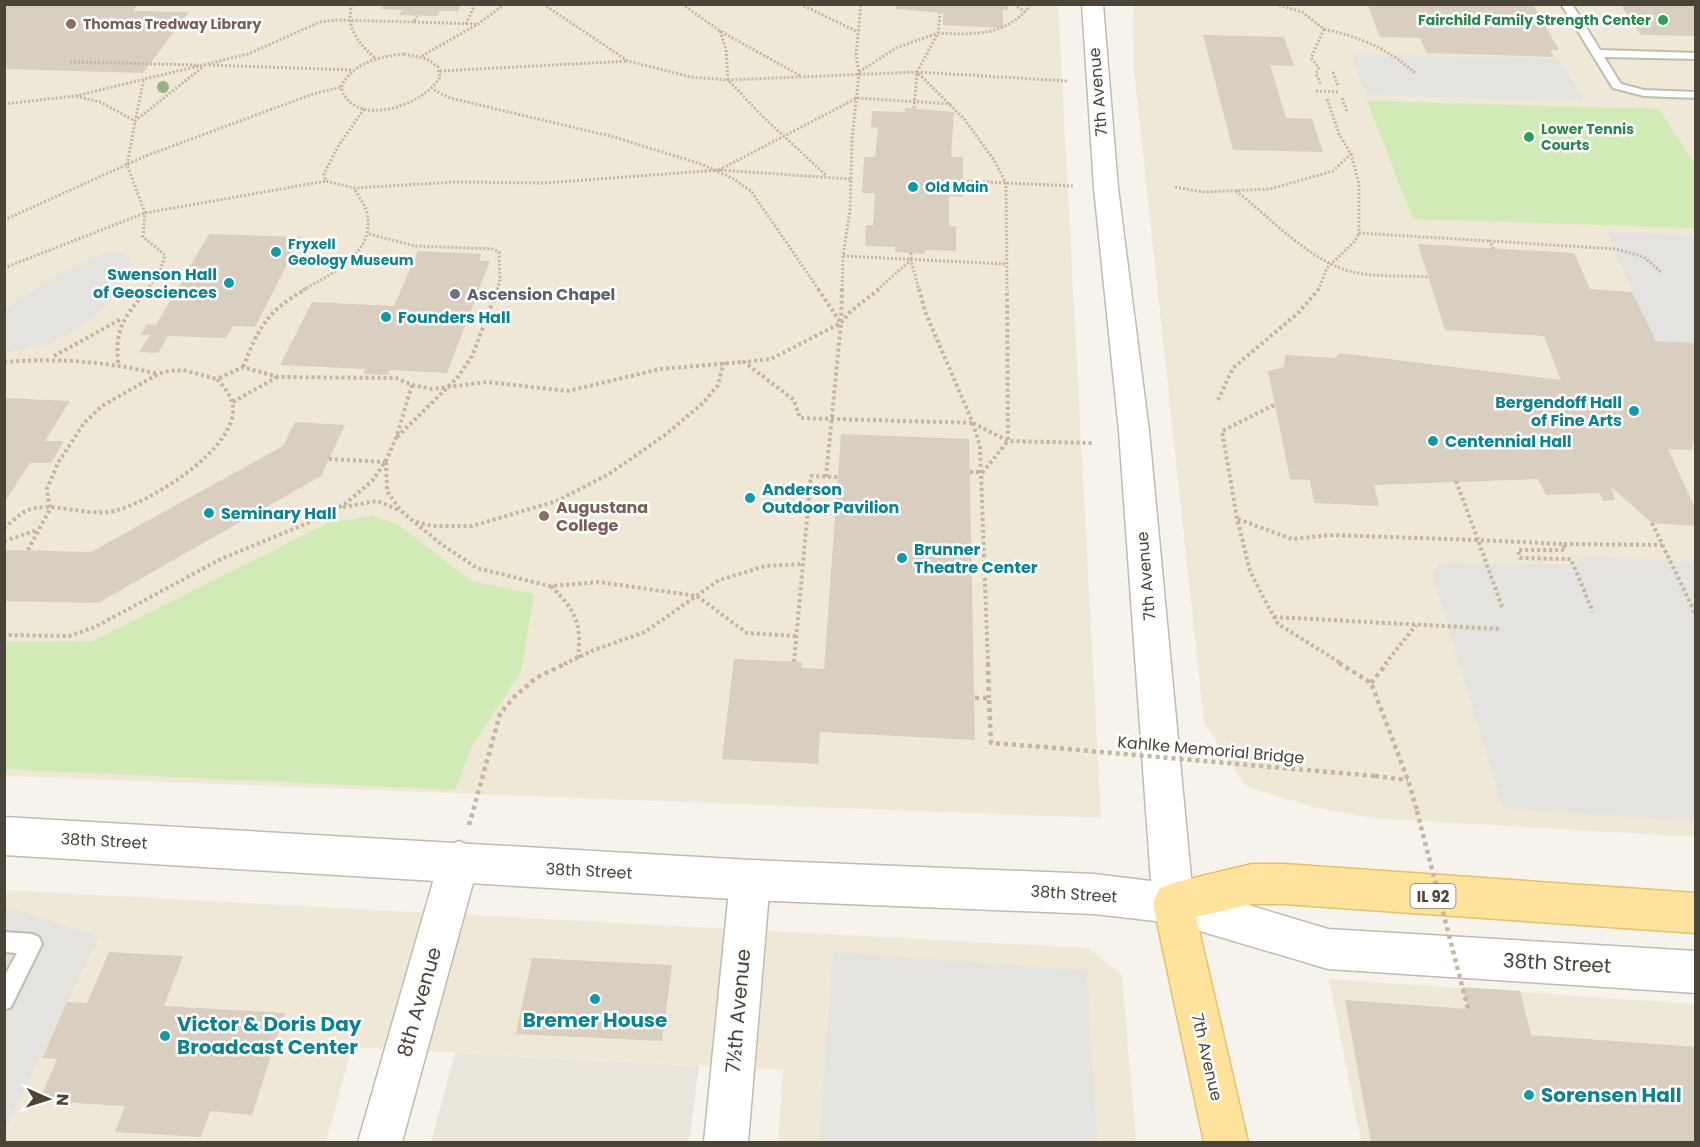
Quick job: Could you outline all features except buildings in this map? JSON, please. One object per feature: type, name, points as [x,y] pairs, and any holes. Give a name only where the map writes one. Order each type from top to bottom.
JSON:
[{"type":"main road","name":"38th Street","points":[[1173,903],[1252,884],[1284,884],[1695,913]]},
{"type":"main road","name":"7th Avenue","points":[[1173,903],[1226,1143]]},
{"type":"street","name":"7th Avenue","points":[[1092,4],[1106,188],[1134,431],[1173,903]]},
{"type":"street","name":"38th Street","points":[[4,836],[459,861],[546,869],[750,880],[1094,894],[1173,903],[1328,949],[1695,972]]},
{"type":"street","name":"8th Avenue","points":[[380,1143],[459,861]]},
{"type":"street","name":"7½th Avenue","points":[[726,1143],[750,880]]},
{"type":"lane","points":[[1566,4],[1617,86],[1644,93],[1695,95]]},
{"type":"lane","points":[[1595,53],[1695,56]]},
{"type":"lane","points":[[4,942],[32,944],[4,1000]]},
{"type":"path","points":[[352,4],[348,20],[356,40],[375,58]]},
{"type":"path","points":[[466,24],[475,4]]},
{"type":"path","points":[[422,57],[478,24],[505,4]]},
{"type":"path","points":[[543,4],[628,61]]},
{"type":"path","points":[[682,4],[720,31],[802,76]]},
{"type":"path","points":[[800,4],[858,32]]},
{"type":"path","points":[[826,477],[841,323],[843,256],[850,210],[850,178],[859,73],[856,55],[861,4]]},
{"type":"path","points":[[1014,4],[1026,12]]},
{"type":"path","points":[[859,73],[897,46],[938,33],[1000,31],[1010,27],[1031,4]]},
{"type":"path","points":[[1275,4],[1305,13],[1324,29],[1367,40],[1387,50],[1416,74]]},
{"type":"path","points":[[914,108],[917,72],[938,33],[940,13]]},
{"type":"path","points":[[414,22],[417,16]]},
{"type":"path","points":[[4,104],[75,96],[248,54],[320,22],[348,20],[478,24]]},
{"type":"path","points":[[1322,85],[1316,73],[1319,68],[1311,58],[1311,50],[1323,35],[1324,29]]},
{"type":"path","points":[[720,31],[726,49],[728,80],[762,116],[827,176]]},
{"type":"path","points":[[70,62],[352,70],[375,58],[404,54],[422,57],[435,64],[440,71],[440,80],[434,90],[410,105],[393,110],[364,109],[350,103],[343,96],[341,87]]},
{"type":"path","points":[[440,71],[628,61],[691,77],[728,80],[917,72],[1068,81]]},
{"type":"path","points":[[135,121],[190,80],[205,65]]},
{"type":"path","points":[[5,219],[127,165],[234,122],[313,94],[341,87],[352,70]]},
{"type":"path","points":[[917,72],[951,104],[982,141],[1006,183],[1008,441],[982,472]]},
{"type":"path","points":[[1333,72],[1338,86]]},
{"type":"path","points":[[118,363],[115,347],[116,332],[122,319],[146,290],[164,262],[165,255],[143,237],[145,213],[127,165],[144,78]]},
{"type":"path","points":[[434,90],[450,98],[632,141],[719,170],[739,181],[751,191],[841,323]]},
{"type":"path","points":[[1316,91],[1340,92]]},
{"type":"path","points":[[75,96],[100,102],[135,121]]},
{"type":"path","points":[[719,170],[857,98],[951,104]]},
{"type":"path","points":[[1342,98],[1347,112]]},
{"type":"path","points":[[1218,400],[1233,368],[1298,313],[1317,293],[1328,268],[1355,241],[1359,233],[1359,184],[1351,154],[1339,134],[1327,99]]},
{"type":"path","points":[[326,181],[324,174],[337,148],[364,109]]},
{"type":"path","points":[[1175,187],[1203,192],[1270,189],[1333,171],[1351,154]]},
{"type":"path","points":[[4,268],[145,213],[326,181],[354,188],[456,182],[545,183],[719,170],[850,178]]},
{"type":"path","points":[[963,180],[1074,186]]},
{"type":"path","points":[[243,367],[270,314],[342,267],[361,249],[369,234],[367,213],[354,188]]},
{"type":"path","points":[[1236,191],[1303,245],[1332,264],[1351,271],[1428,277]]},
{"type":"path","points":[[1359,233],[1616,249],[1644,257],[1662,273]]},
{"type":"path","points":[[369,234],[411,247],[493,249],[499,252],[500,280],[494,302],[472,356],[463,372],[395,439]]},
{"type":"path","points":[[1490,241],[1493,249]]},
{"type":"path","points":[[911,253],[925,311],[974,423],[980,446],[989,698],[975,698]]},
{"type":"path","points":[[843,256],[1006,264]]},
{"type":"path","points":[[216,379],[243,367],[278,377],[396,378],[412,385],[432,388],[496,382],[545,390],[568,391],[639,372],[771,359],[841,323],[851,311],[899,273],[911,260]]},
{"type":"path","points":[[52,358],[122,319]]},
{"type":"path","points":[[4,362],[52,358],[118,363],[158,374]]},
{"type":"path","points":[[416,522],[434,526],[472,526],[557,501],[609,474],[664,435],[703,403],[718,384],[724,362]]},
{"type":"path","points":[[744,362],[794,400],[800,418],[974,423],[1008,441],[1093,443]]},
{"type":"path","points":[[4,528],[27,511],[40,507],[50,509],[98,514],[116,511],[151,496],[184,474],[211,449],[231,420],[233,402],[216,379],[183,370],[158,374],[102,406],[84,423],[58,463],[47,489],[50,509],[28,550]]},
{"type":"path","points":[[233,402],[278,377]]},
{"type":"path","points":[[340,507],[371,483],[386,462],[404,419],[412,385]]},
{"type":"path","points":[[1274,405],[1222,431],[1237,518],[1250,571],[1278,624],[1371,683],[1408,780],[1468,1009]]},
{"type":"path","points":[[329,459],[386,462]]},
{"type":"path","points":[[386,462],[387,491],[400,510]]},
{"type":"path","points":[[970,472],[982,472]]},
{"type":"path","points":[[794,662],[811,476],[837,477]]},
{"type":"path","points":[[1456,481],[1502,607]]},
{"type":"path","points":[[4,635],[69,636],[95,627],[240,550],[340,507],[377,501],[400,510],[477,568],[550,585],[598,582],[698,596],[747,633],[796,636]]},
{"type":"path","points":[[1237,518],[1292,539],[1330,535],[1564,544],[1662,545]]},
{"type":"path","points":[[1652,523],[1695,615]]},
{"type":"path","points":[[4,542],[38,530]]},
{"type":"path","points":[[1564,544],[1565,550],[1518,550],[1520,558],[1571,559],[1593,612]]},
{"type":"path","points":[[459,861],[500,714],[514,697],[536,678],[594,650],[645,632],[719,580],[736,573],[766,566],[803,564]]},
{"type":"path","points":[[550,585],[572,606],[582,632],[578,659]]},
{"type":"path","points":[[1274,617],[1500,629]]},
{"type":"path","points":[[1371,683],[1416,625]]},
{"type":"path","name":"Kahlke Memorial Bridge","points":[[989,698],[992,743],[1408,780]]},
{"type":"shaded area","name":"Augustana College","points":[[5,5],[1058,5],[1101,818],[5,776]]},
{"type":"shaded area","points":[[1133,5],[1695,5],[1695,837],[1370,818],[1313,807],[1245,786],[1204,722],[1134,70]]},
{"type":"shaded area","points":[[1350,54],[1559,59],[1585,101],[1366,95]]},
{"type":"shaded area","points":[[1608,232],[1695,236],[1695,343],[1656,341],[1632,292]]},
{"type":"shaded area","points":[[118,251],[131,257],[130,276],[112,300],[81,327],[44,345],[5,353],[5,309],[49,280],[101,254]]},
{"type":"shaded area","points":[[1576,556],[1695,562],[1695,821],[1503,808],[1434,580],[1434,572],[1438,564],[1448,563],[1579,565]]},
{"type":"shaded area","points":[[4,890],[1088,948],[1122,975],[1136,1142],[778,1142],[783,1070],[352,1047],[326,1142],[5,1142]]},
{"type":"shaded area","points":[[5,907],[99,936],[5,1130]]},
{"type":"shaded area","points":[[833,952],[1087,971],[1097,1142],[819,1142]]},
{"type":"shaded area","name":"Sorensen Hall","points":[[1329,979],[1695,1004],[1695,1142],[1361,1142]]},
{"type":"shaded area","points":[[455,1053],[699,1066],[689,1142],[431,1142]]},
{"type":"green space","name":"Lower Tennis Courts","points":[[1367,101],[1659,109],[1695,165],[1695,228],[1413,219]]},
{"type":"green space","points":[[372,516],[399,525],[471,581],[534,594],[521,672],[472,746],[455,790],[5,769],[5,642],[93,641],[328,523]]},
{"type":"place","name":"Fairchild Family Strength Center","points":[[1663,20]]},
{"type":"place","name":"Thomas Tredway Library","points":[[71,24]]},
{"type":"place","name":"Lower Tennis Courts","points":[[1529,137]]},
{"type":"place","name":"Old Main","points":[[913,187]]},
{"type":"place","name":"Fryxell Geology Museum","points":[[276,252]]},
{"type":"place","name":"Swenson Hall of Geosciences","points":[[229,283]]},
{"type":"place","name":"Ascension Chapel","points":[[455,294]]},
{"type":"place","name":"Founders Hall","points":[[386,317]]},
{"type":"place","name":"Bergendoff Hall of Fine Arts","points":[[1634,411]]},
{"type":"place","name":"Centennial Hall","points":[[1433,441]]},
{"type":"place","name":"Anderson Outdoor Pavilion","points":[[750,498]]},
{"type":"place","name":"Seminary Hall","points":[[209,513]]},
{"type":"place","name":"Augustana College","points":[[544,516]]},
{"type":"place","name":"Brunner Theatre Center","points":[[902,558]]},
{"type":"place","name":"Bremer House","points":[[595,999]]},
{"type":"place","name":"Victor & Doris Day Broadcast Center","points":[[165,1036]]},
{"type":"place","name":"Sorensen Hall","points":[[1529,1095]]}]
